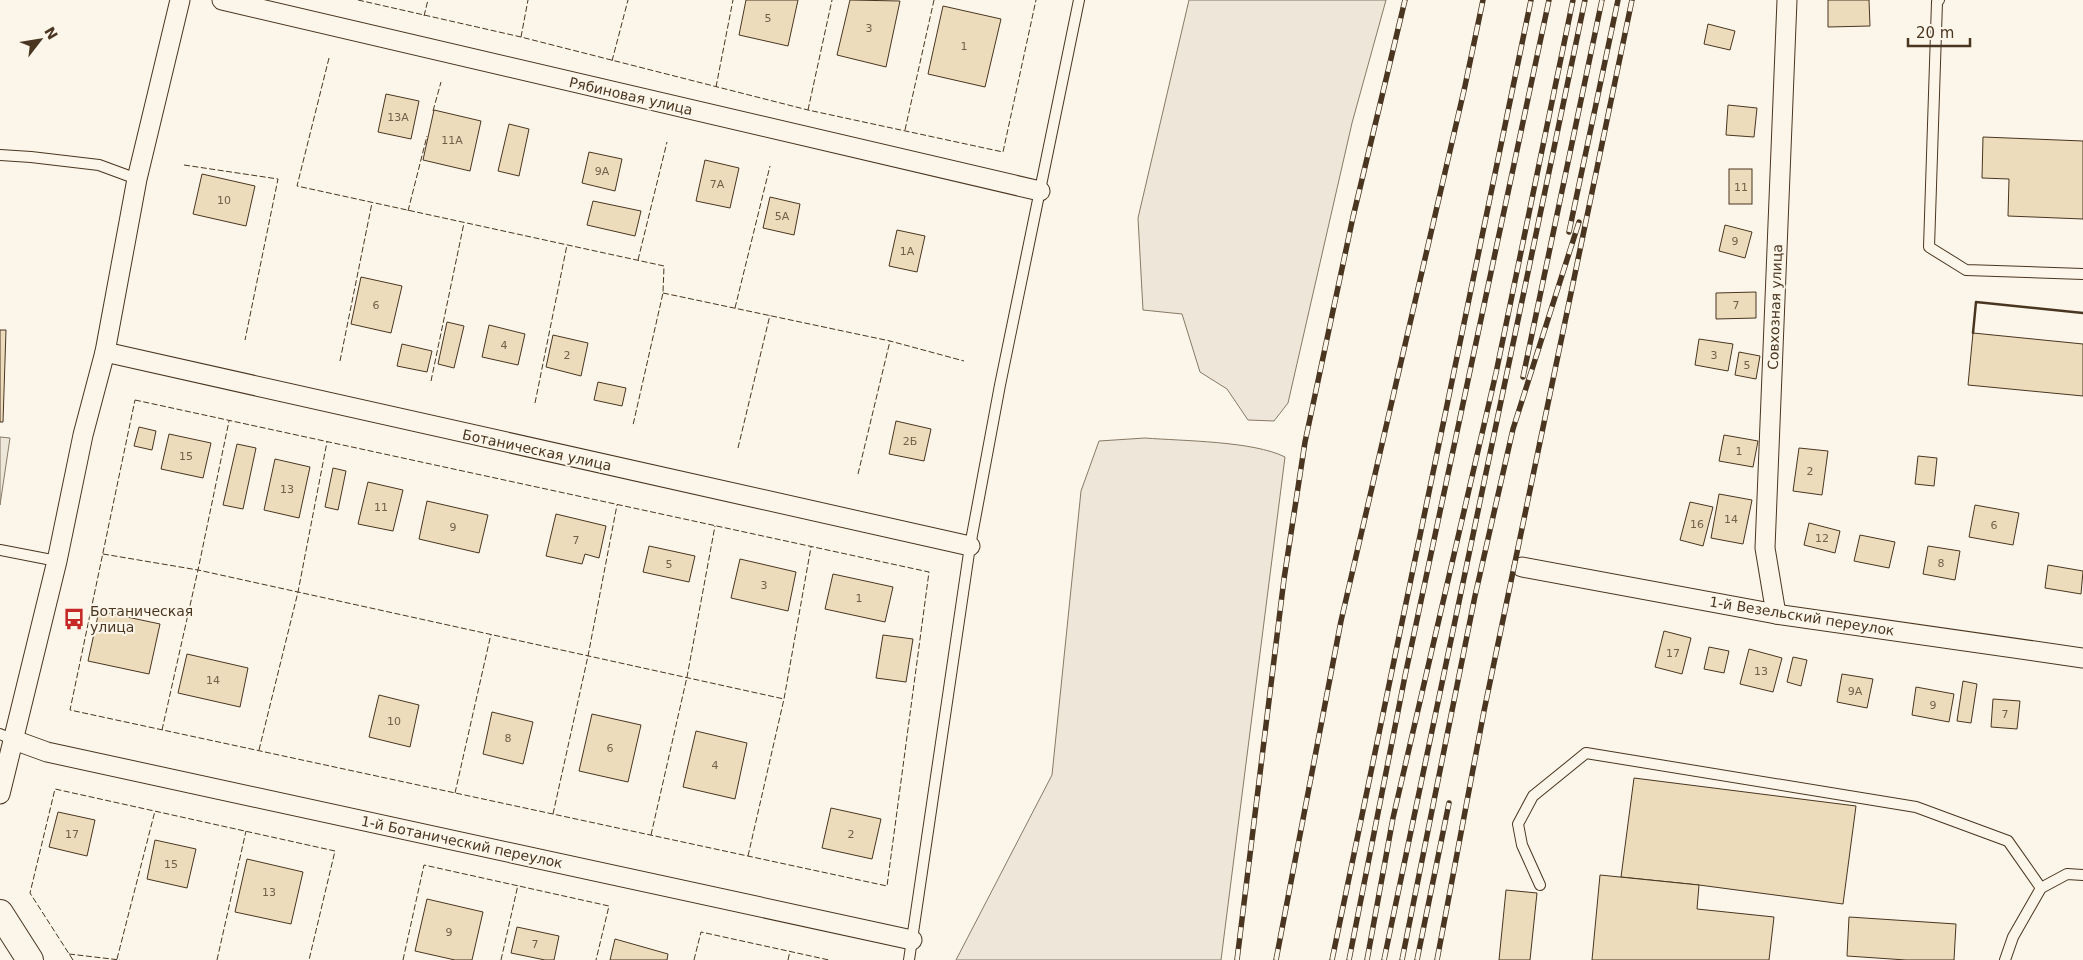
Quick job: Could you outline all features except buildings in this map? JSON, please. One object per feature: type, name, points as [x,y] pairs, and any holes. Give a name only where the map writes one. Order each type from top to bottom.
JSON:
[{"type":"main road","points":[[0,913],[30,960]]},
{"type":"street","points":[[0,794],[7,737],[57,561],[83,435],[105,352],[136,179],[180,0]]},
{"type":"street","name":"Рябиновая улица","points":[[222,0],[1040,191]]},
{"type":"street","name":"Совхозная улица","points":[[1776,614],[1766,548],[1786,0]]},
{"type":"street","name":"Ботаническая улица","points":[[105,352],[970,546]]},
{"type":"street","name":"1-й Везельский переулок","points":[[1522,567],[1776,614],[2083,658]]},
{"type":"street","name":"1-й Ботанический переулок","points":[[7,737],[46,752],[912,940]]},
{"type":"lane","points":[[909,960],[970,546],[1000,385],[1079,0]]},
{"type":"lane","points":[[1940,0],[1937,2],[1929,247],[1966,270],[2083,274]]},
{"type":"lane","points":[[0,155],[99,165],[136,179]]},
{"type":"lane","points":[[0,550],[57,561]]},
{"type":"lane","points":[[1540,885],[1522,845],[1518,824],[1533,796],[1586,753],[1916,807],[2008,841],[2041,888]]},
{"type":"lane","points":[[2005,960],[2013,937],[2041,888],[2067,874],[2083,875]]},
{"type":"shaded area","points":[[1189,0],[1386,0],[1352,123],[1288,403],[1274,421],[1248,420],[1227,389],[1200,372],[1182,314],[1143,310],[1138,218]]},
{"type":"shaded area","points":[[0,437],[10,438],[0,505]]},
{"type":"shaded area","points":[[1145,438],[1237,445],[1285,457],[1221,960],[956,960],[1052,775],[1081,491],[1099,441]]},
{"type":"railway","points":[[1237,960],[1284,579],[1305,442],[1353,217],[1405,0]]},
{"type":"railway","points":[[1276,960],[1341,621],[1465,86],[1483,0]]},
{"type":"railway","points":[[1332,960],[1531,0]]},
{"type":"railway","points":[[1349,960],[1405,676],[1549,0]]},
{"type":"railway","points":[[1367,960],[1393,818],[1496,373],[1573,0]]},
{"type":"railway","points":[[1384,960],[1585,0]]},
{"type":"railway","points":[[1523,377],[1602,0]]},
{"type":"railway","points":[[1569,232],[1618,0]]},
{"type":"railway","points":[[1437,960],[1484,711],[1632,0]]},
{"type":"railway","points":[[1402,960],[1475,596],[1513,429],[1579,222]]},
{"type":"railway","points":[[1417,960],[1449,803]]},
{"type":"fence","points":[[358,0],[521,37],[808,110],[1003,152],[1036,0]]},
{"type":"fence","points":[[424,16],[428,0]]},
{"type":"fence","points":[[521,37],[528,0]]},
{"type":"fence","points":[[612,61],[628,0]]},
{"type":"fence","points":[[716,87],[733,0]]},
{"type":"fence","points":[[808,110],[832,0]]},
{"type":"fence","points":[[905,130],[934,0]]},
{"type":"fence","points":[[329,58],[297,186],[664,266],[663,293],[633,425]]},
{"type":"fence","points":[[433,111],[441,82]]},
{"type":"fence","points":[[408,211],[427,136]]},
{"type":"fence","points":[[638,260],[667,142]]},
{"type":"fence","points":[[184,165],[278,179],[245,340]]},
{"type":"fence","points":[[735,308],[770,166]]},
{"type":"fence","points":[[340,361],[372,203]]},
{"type":"fence","points":[[431,381],[464,223]]},
{"type":"fence","points":[[535,403],[567,245]]},
{"type":"fence","points":[[663,293],[890,341],[964,361]]},
{"type":"fence","points":[[738,448],[770,315]]},
{"type":"fence","points":[[858,474],[890,341]]},
{"type":"fence","points":[[135,400],[929,572],[887,886],[70,710],[135,400]]},
{"type":"fence","points":[[162,730],[229,421]]},
{"type":"fence","points":[[259,750],[298,592],[327,442]]},
{"type":"fence","points":[[553,814],[588,656],[617,505]]},
{"type":"fence","points":[[651,835],[687,677],[715,526]]},
{"type":"fence","points":[[748,856],[784,699],[811,547]]},
{"type":"fence","points":[[103,554],[198,570],[784,699]]},
{"type":"fence","points":[[455,793],[491,634]]},
{"type":"fence","points":[[73,960],[30,893],[55,789],[335,851],[309,960]]},
{"type":"fence","points":[[117,959],[155,811]]},
{"type":"fence","points":[[217,960],[246,831]]},
{"type":"fence","points":[[403,960],[424,865],[609,906],[596,960]]},
{"type":"fence","points":[[501,960],[518,885]]},
{"type":"fence","points":[[694,960],[701,932],[829,960]]},
{"type":"fence","points":[[788,960],[790,951]]},
{"type":"fence","points":[[69,954],[120,960]]},
{"type":"wall","points":[[1973,333],[1976,302],[2083,313]]},
{"type":"place","name":"Ботаническая улица","points":[[74,619]]}]
